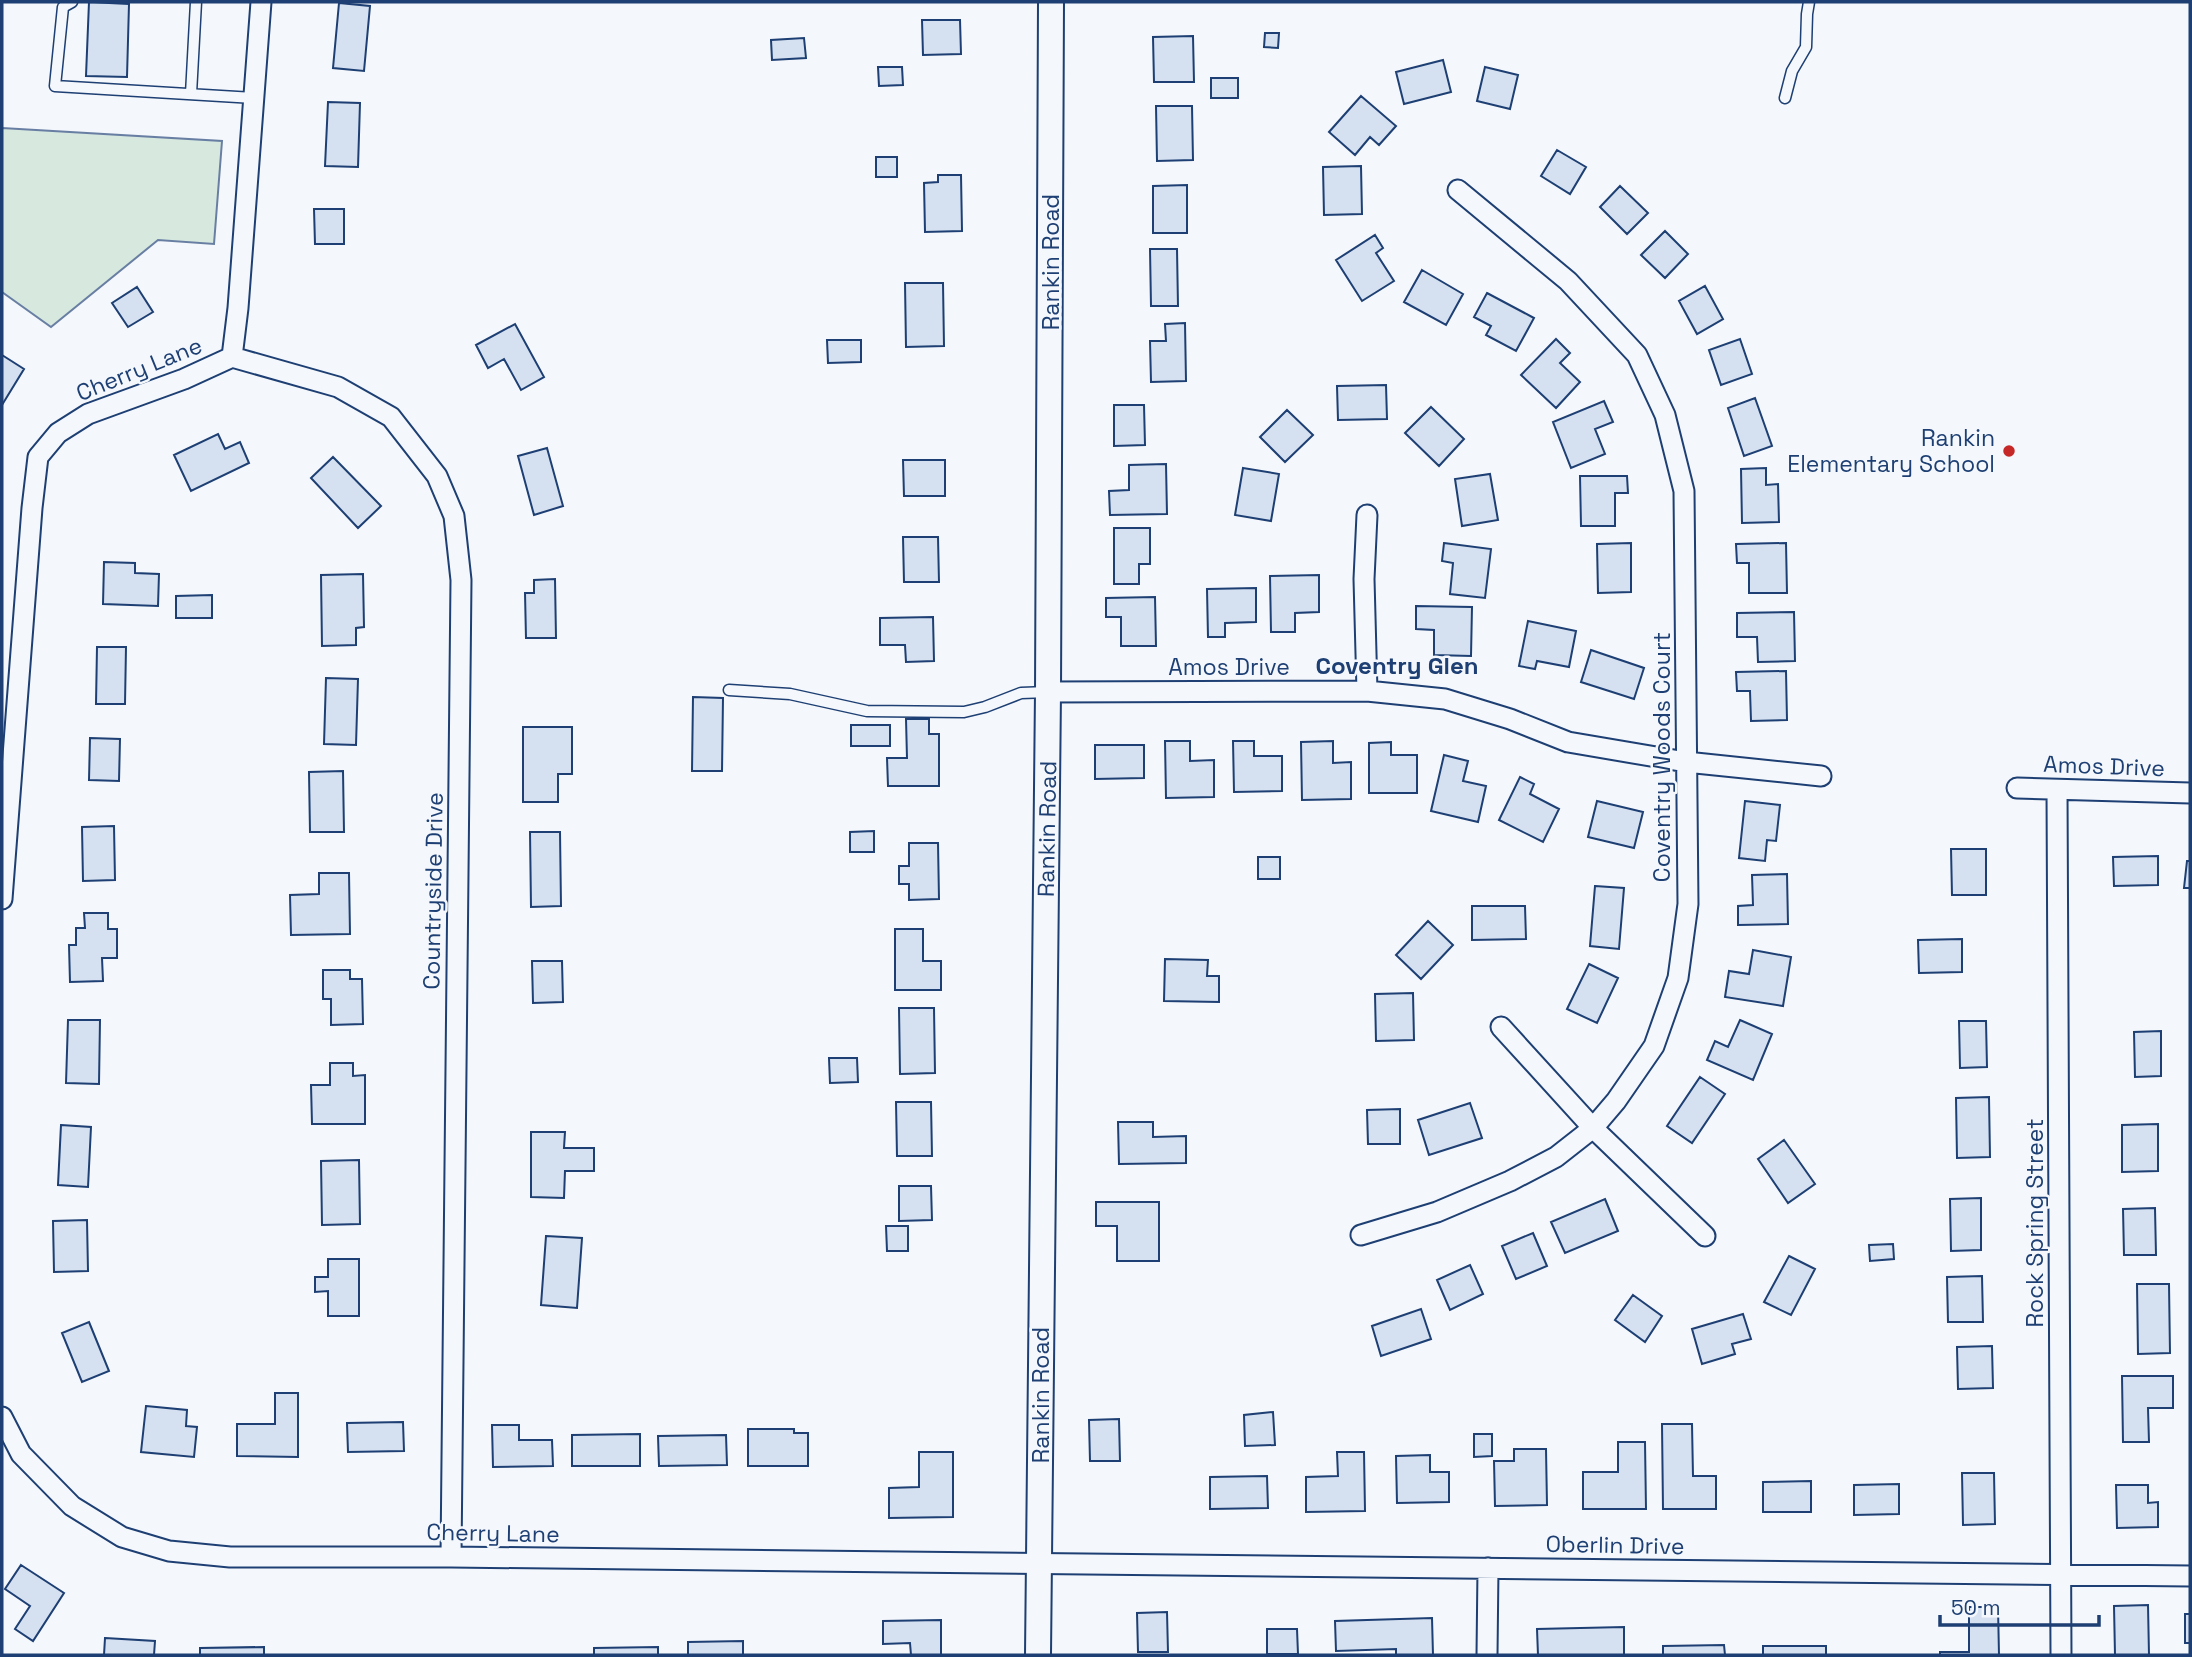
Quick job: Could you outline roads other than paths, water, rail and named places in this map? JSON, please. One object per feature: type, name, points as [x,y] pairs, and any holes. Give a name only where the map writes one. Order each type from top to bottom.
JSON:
[{"type":"street","name":"Cherry Lane","points":[[2,899],[38,457],[58,433],[88,414],[184,379],[232,357],[261,2]]},
{"type":"street","name":"Rankin Road","points":[[1038,1655],[1048,692],[1051,2]]},
{"type":"street","name":"Coventry Woods Court","points":[[1362,1236],[1437,1212],[1510,1181],[1556,1157],[1594,1129],[1654,1046],[1678,978],[1688,904],[1684,491],[1665,415],[1637,355],[1568,281],[1458,190]]},
{"type":"street","name":"Countryside Drive","points":[[232,357],[338,387],[391,416],[437,476],[454,516],[461,580],[451,1557]]},
{"type":"street","points":[[1367,515],[1364,579],[1367,691]]},
{"type":"street","name":"Amos Drive","points":[[1048,692],[1367,691],[1445,699],[1510,719],[1568,742],[1686,762],[1821,776]]},
{"type":"street","name":"Amos Drive","points":[[2017,788],[2190,793]]},
{"type":"street","name":"Rock Spring Street","points":[[2057,790],[2061,1655]]},
{"type":"street","points":[[1501,1027],[1594,1129],[1704,1236]]},
{"type":"street","name":"Cherry Lane","points":[[2,1417],[21,1454],[72,1506],[122,1536],[169,1551],[230,1557],[1039,1563]]},
{"type":"street","name":"Oberlin Drive","points":[[1039,1563],[2190,1576]]},
{"type":"street","points":[[1486,1655],[1488,1568]]},
{"type":"lane","points":[[72,2],[63,7],[55,86],[254,98]]},
{"type":"lane","points":[[191,94],[196,2]]},
{"type":"lane","points":[[1785,98],[1792,71],[1806,47],[1809,2]]},
{"type":"lane","points":[[729,690],[790,694],[867,711],[937,712],[964,712],[1021,693],[1048,692]]},
{"type":"place","name":"Rankin Elementary School","points":[[2009,451]]},
{"type":"district","name":"Coventry Glen","points":[[1397,666]]}]
